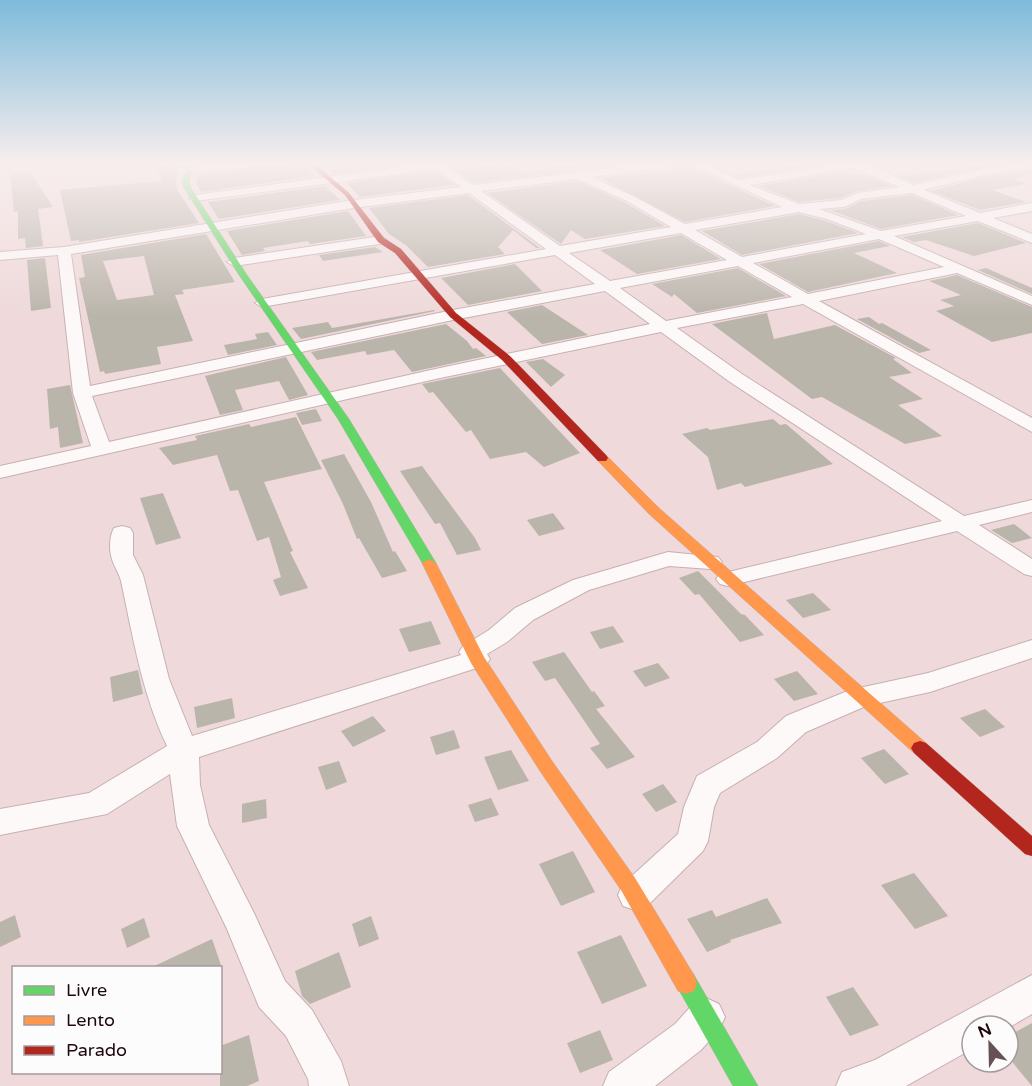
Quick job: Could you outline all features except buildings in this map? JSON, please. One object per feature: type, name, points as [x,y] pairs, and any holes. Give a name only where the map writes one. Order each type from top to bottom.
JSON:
[{"type":"street","points":[[204,215],[234,262],[329,398],[431,566],[474,655],[546,766],[635,895],[746,1086]]},
{"type":"street","points":[[0,256],[64,251],[287,215]]},
{"type":"street","points":[[361,215],[381,240],[398,251],[453,315],[506,358],[654,511],[1032,848]]},
{"type":"street","points":[[508,215],[662,328],[1032,569]]},
{"type":"street","points":[[659,215],[1032,426]]},
{"type":"street","points":[[262,303],[760,215]]},
{"type":"street","points":[[826,215],[882,236],[1032,302]]},
{"type":"street","points":[[971,215],[1032,239]]},
{"type":"street","points":[[82,393],[453,315],[882,236],[940,222],[989,215]]},
{"type":"street","points":[[234,262],[381,240]]},
{"type":"street","points":[[64,251],[82,393],[102,450]]},
{"type":"street","points":[[0,472],[506,358],[956,269]]},
{"type":"street","points":[[728,579],[1032,506]]},
{"type":"street","points":[[122,533],[122,555],[131,575],[156,679],[172,726],[184,750],[185,785],[193,826],[242,924],[272,994],[299,1023],[327,1075],[329,1086]]},
{"type":"street","points":[[0,822],[96,805],[184,750],[474,655],[524,614],[581,585],[668,559],[710,562]]},
{"type":"street","points":[[635,895],[692,841],[699,807],[708,785],[767,750],[796,724],[861,697],[930,682],[1032,649]]},
{"type":"street","points":[[996,1014],[1032,993]]},
{"type":"street","points":[[622,1086],[688,1037],[706,1017]]},
{"type":"street","points":[[856,1086],[883,1077],[960,1035]]},
{"type":"traffic: fast","points":[[205,215],[243,275],[343,419],[429,563]]},
{"type":"traffic: fast","points":[[686,983],[746,1086]]},
{"type":"traffic: slow","points":[[602,458],[654,511],[920,748]]},
{"type":"traffic: slow","points":[[429,563],[477,659],[546,766],[628,884],[686,983]]},
{"type":"traffic: jam","points":[[362,215],[381,240],[398,251],[453,315],[506,358],[602,458]]},
{"type":"traffic: jam","points":[[920,748],[1032,848]]}]
